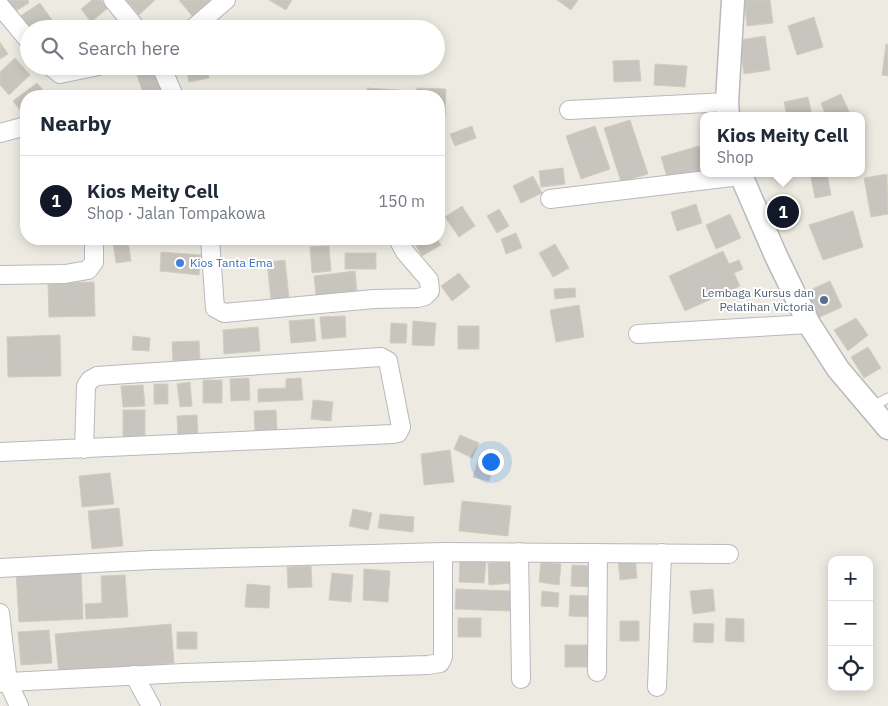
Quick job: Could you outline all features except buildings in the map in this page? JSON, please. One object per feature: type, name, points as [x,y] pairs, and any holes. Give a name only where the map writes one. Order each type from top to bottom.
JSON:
[{"type":"street","points":[[113,0],[130,20]]},
{"type":"street","points":[[203,20],[226,0]]},
{"type":"street","points":[[569,110],[727,109],[733,0]]},
{"type":"street","points":[[0,6],[20,29]]},
{"type":"street","points":[[165,75],[171,90]]},
{"type":"street","points":[[0,133],[20,128]]},
{"type":"street","points":[[550,199],[717,177]]},
{"type":"street","points":[[741,177],[776,256],[809,324],[838,369],[879,403],[888,428]]},
{"type":"street","points":[[0,275],[65,274],[88,270],[94,262],[94,245]]},
{"type":"street","points":[[210,245],[215,308],[224,313],[425,296],[430,291],[429,280],[401,245]]},
{"type":"street","points":[[638,334],[809,324]]},
{"type":"street","points":[[0,452],[84,450],[393,434],[398,433],[401,427],[388,361],[381,356],[107,375],[95,377],[86,386],[84,450]]},
{"type":"street","points":[[4,682],[440,663],[443,657],[444,552]]},
{"type":"street","points":[[0,568],[161,560],[444,552],[729,554]]},
{"type":"street","points":[[518,552],[521,679]]},
{"type":"street","points":[[597,672],[598,553]]},
{"type":"street","points":[[657,687],[662,553]]},
{"type":"street","points":[[0,613],[4,682],[20,706]]},
{"type":"street","points":[[134,675],[151,706]]},
{"type":"place","name":"Kios Meity Cell","points":[[783,212]]},
{"type":"place","name":"Kios Tanta Ema","points":[[180,263]]},
{"type":"place","name":"Lembaga Kursus dan Pelatihan Victoria","points":[[824,300]]}]
